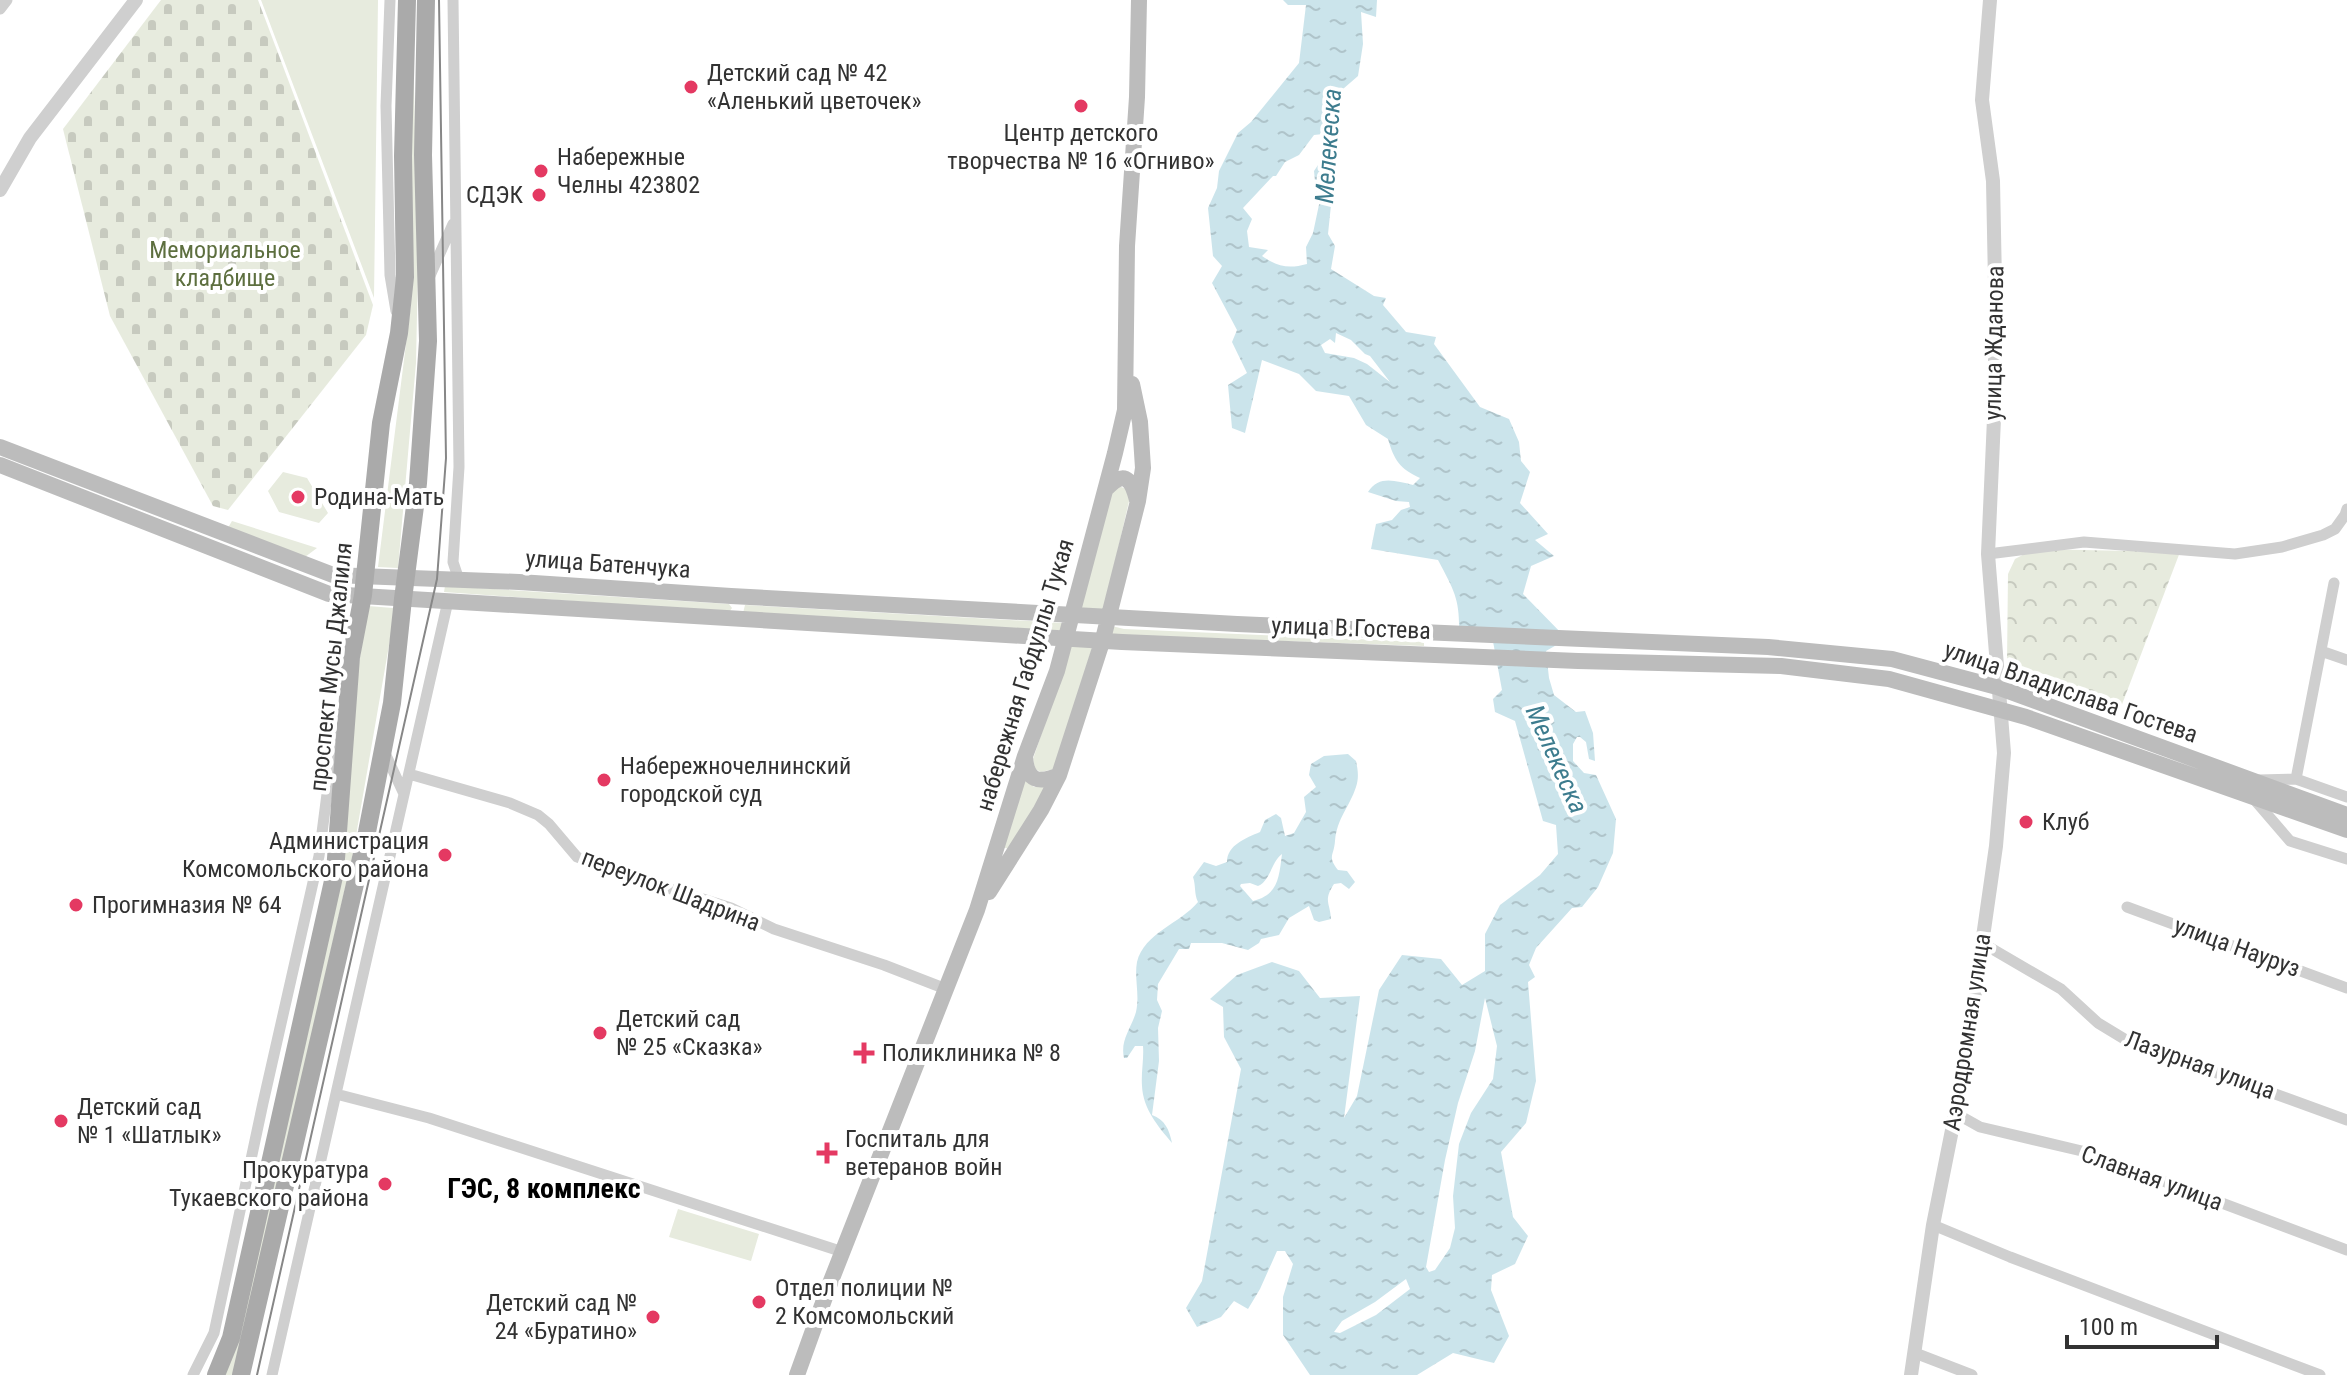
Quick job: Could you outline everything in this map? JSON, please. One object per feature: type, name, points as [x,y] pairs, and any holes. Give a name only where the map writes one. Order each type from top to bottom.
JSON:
[{"type":"main road","name":"проспект Мусы Джалиля","points":[[216,1375],[232,1332],[335,872],[351,657],[365,586],[381,423],[399,333],[405,277],[403,156],[407,0]]},
{"type":"main road","points":[[241,1375],[337,965],[392,703],[418,483],[428,341],[423,155],[426,0]]},
{"type":"main road","name":"набережная Габдуллы Тукая","points":[[797,1375],[977,910],[1025,756],[1067,638],[1125,410],[1127,246],[1137,97],[1139,0]]},
{"type":"main road","name":"набережная Габдуллы Тукая","points":[[977,910],[1059,775],[1103,639],[1138,501],[1143,453],[1140,422],[1126,359]]},
{"type":"main road","name":"улица Батенчука","points":[[0,447],[147,514]]},
{"type":"main road","name":"улица Батенчука","points":[[0,465],[403,599],[1122,642]]},
{"type":"main road","points":[[1105,490],[1121,477],[1133,486],[1138,501]]},
{"type":"main road","name":"улица Батенчука","points":[[365,586],[406,578],[459,580],[1237,624]]},
{"type":"main road","points":[[727,618],[739,609],[731,596]]},
{"type":"main road","name":"улица В.Гостева","points":[[1237,624],[1579,639]]},
{"type":"main road","name":"улица Владислава Гостева","points":[[1579,639],[1768,647],[1892,659],[1997,687],[2251,787],[2347,830]]},
{"type":"main road","name":"улица В.Гостева","points":[[1122,642],[1578,661]]},
{"type":"main road","name":"улица Владислава Гостева","points":[[1578,661],[1781,666],[1889,679],[2000,709],[2347,815]]},
{"type":"main road","points":[[1025,756],[1026,770],[1033,778],[1041,780],[1059,775]]},
{"type":"street","points":[[0,9],[7,0]]},
{"type":"street","points":[[0,190],[30,138],[136,0]]},
{"type":"street","points":[[390,0],[386,106],[390,275],[399,333]]},
{"type":"street","points":[[453,0],[459,467],[453,562],[459,580]]},
{"type":"street","name":"улица Жданова","points":[[1990,0],[1982,100],[1993,181],[1995,396],[1988,554],[1997,687]]},
{"type":"street","points":[[426,286],[456,215]]},
{"type":"street","points":[[1988,554],[2084,542],[2235,554],[2282,547],[2323,535],[2335,529],[2347,509]]},
{"type":"street","points":[[2296,779],[2334,583]]},
{"type":"street","points":[[272,1375],[448,601]]},
{"type":"street","points":[[2321,651],[2347,660]]},
{"type":"street","name":"Аэродромная улица","points":[[1911,1375],[1933,1225],[1964,1070],[1996,846],[2004,753],[1997,687]]},
{"type":"street","points":[[193,1375],[214,1333],[319,856],[331,763],[345,717]]},
{"type":"street","points":[[383,749],[404,794]]},
{"type":"street","name":"переулок Шадрина","points":[[409,774],[510,803],[538,815],[577,857],[731,908],[774,929],[946,989]]},
{"type":"street","points":[[2347,797],[2296,779],[2251,787],[2290,841],[2347,859]]},
{"type":"street","name":"улица Науруз","points":[[2127,907],[2347,988]]},
{"type":"street","name":"Лазурная улица","points":[[1982,943],[2061,989],[2098,1023],[2126,1040],[2347,1120]]},
{"type":"street","points":[[336,1094],[429,1118],[843,1252]]},
{"type":"street","name":"Славная улица","points":[[1955,1113],[1980,1127],[2086,1152],[2347,1250]]},
{"type":"street","points":[[1933,1225],[2320,1375]]},
{"type":"street","points":[[1915,1353],[1972,1375]]},
{"type":"green space","name":"Мемориальное кладбище","points":[[161,0],[258,0],[373,305],[366,335],[228,510],[213,506],[110,316],[63,129]]},
{"type":"green space","points":[[261,0],[378,0],[374,298]]},
{"type":"green space","points":[[412,0],[418,264],[416,363],[398,568],[378,567],[411,304]]},
{"type":"green space","points":[[283,472],[307,478],[328,513],[319,523],[279,512],[268,491]]},
{"type":"green space","points":[[1119,486],[1126,489],[1130,497],[1103,614],[1079,611],[1110,492]]},
{"type":"green space","points":[[232,521],[317,548],[301,560],[226,531]]},
{"type":"green space","points":[[2034,549],[2180,552],[2121,707],[2036,671],[2014,669],[2007,661],[2008,574],[2015,559]]},
{"type":"green space","points":[[445,586],[729,604],[732,608],[729,612],[444,592]]},
{"type":"green space","points":[[745,605],[1064,623],[1062,631],[743,613]]},
{"type":"green space","points":[[368,606],[393,608],[392,628],[353,853],[234,1375],[225,1375],[343,868],[359,663]]},
{"type":"green space","points":[[1112,626],[1424,642],[1424,646],[1122,635],[1110,634]]},
{"type":"green space","points":[[1071,645],[1093,645],[1054,769],[1041,772],[1035,769],[1033,759]]},
{"type":"green space","points":[[1025,780],[1034,787],[1047,787],[1009,849],[1002,847]]},
{"type":"green space","points":[[678,1209],[759,1234],[751,1261],[669,1237]]},
{"type":"water","name":"Мелекеска","points":[[1283,0],[1377,0],[1376,17],[1361,12],[1363,44],[1358,76],[1343,89],[1328,234],[1335,246],[1331,269],[1374,296],[1386,298],[1383,305],[1406,332],[1436,337],[1434,344],[1480,407],[1509,419],[1519,442],[1521,461],[1530,472],[1520,503],[1548,534],[1535,540],[1554,556],[1531,566],[1523,594],[1567,639],[1546,651],[1549,678],[1554,695],[1576,712],[1585,711],[1593,733],[1595,761],[1589,759],[1586,742],[1577,737],[1573,744],[1573,761],[1584,773],[1596,775],[1616,819],[1613,853],[1598,887],[1582,907],[1572,908],[1536,948],[1529,965],[1535,977],[1528,982],[1536,1081],[1526,1123],[1501,1152],[1513,1217],[1528,1236],[1515,1264],[1492,1275],[1491,1290],[1509,1336],[1494,1363],[1453,1353],[1417,1375],[1310,1375],[1283,1335],[1283,1297],[1293,1264],[1285,1251],[1277,1251],[1248,1309],[1234,1301],[1221,1317],[1197,1327],[1186,1308],[1202,1281],[1241,1069],[1224,1037],[1223,1007],[1210,999],[1237,975],[1272,962],[1299,971],[1320,998],[1360,996],[1344,1118],[1357,1096],[1379,990],[1402,955],[1441,959],[1462,985],[1485,971],[1485,934],[1500,905],[1540,875],[1558,854],[1556,825],[1543,821],[1515,721],[1495,712],[1493,699],[1502,690],[1492,636],[1459,638],[1456,598],[1438,560],[1371,549],[1376,524],[1392,520],[1401,510],[1410,507],[1409,502],[1368,492],[1382,481],[1413,485],[1420,478],[1399,463],[1388,439],[1366,425],[1349,396],[1316,391],[1299,374],[1262,360],[1245,433],[1232,428],[1228,385],[1247,373],[1232,342],[1237,330],[1212,283],[1222,266],[1213,256],[1208,208],[1217,188],[1219,171],[1238,133],[1251,122],[1299,63],[1306,5],[1288,5]],"holes":[[[1323,134],[1324,156],[1314,171],[1320,200],[1313,233],[1306,247],[1307,264],[1279,265],[1262,256],[1268,250],[1249,247],[1247,231],[1252,219],[1243,208],[1276,176],[1285,162],[1299,155],[1314,135]],[[1336,333],[1351,340],[1370,356],[1390,382],[1354,358],[1325,353],[1321,345],[1330,339],[1335,343]],[[1485,998],[1497,1046],[1493,1079],[1471,1113],[1459,1144],[1453,1196],[1455,1228],[1450,1248],[1435,1270],[1429,1272],[1426,1267],[1445,1160],[1458,1103],[1475,1051]],[[1406,1279],[1410,1289],[1376,1315],[1340,1333],[1334,1332],[1342,1321]]]},
{"type":"water","points":[[1348,754],[1356,761],[1357,784],[1338,826],[1332,859],[1338,870],[1347,871],[1355,882],[1349,889],[1341,883],[1334,884],[1328,898],[1331,919],[1314,920],[1309,906],[1289,918],[1279,935],[1261,939],[1248,950],[1222,943],[1191,943],[1189,949],[1179,949],[1158,984],[1157,1000],[1162,1011],[1152,1115],[1166,1126],[1172,1143],[1152,1117],[1145,1102],[1143,1046],[1135,1046],[1124,1058],[1125,1040],[1137,1006],[1137,962],[1147,943],[1198,902],[1193,877],[1204,862],[1216,866],[1227,862],[1234,847],[1260,832],[1265,820],[1276,814],[1281,818],[1285,836],[1294,833],[1306,812],[1304,797],[1316,787],[1309,775],[1311,764],[1324,756]],"holes":[[[1282,854],[1276,884],[1268,894],[1253,901],[1241,884],[1258,886],[1266,880]]]},
{"type":"tram line","points":[[257,1375],[437,579],[446,458],[439,0]]},
{"type":"place","name":"Детский сад № 42 «Аленький цветочек»","points":[[691,87]]},
{"type":"place","name":"Центр детского творчества № 16 «Огниво»","points":[[1081,106]]},
{"type":"place","name":"Набережные Челны 423802","points":[[541,171]]},
{"type":"place","name":"СДЭК","points":[[539,195]]},
{"type":"place","name":"Родина-Мать","points":[[298,497]]},
{"type":"place","name":"Набережночелнинский городской суд","points":[[604,780]]},
{"type":"place","name":"Клуб","points":[[2026,822]]},
{"type":"place","name":"Администрация Комсомольского района","points":[[445,855]]},
{"type":"place","name":"Прогимназия № 64","points":[[76,905]]},
{"type":"place","name":"Детский сад № 25 «Сказка»","points":[[600,1033]]},
{"type":"place","name":"Поликлиника № 8","points":[[864,1053]]},
{"type":"place","name":"Детский сад № 1 «Шатлык»","points":[[61,1121]]},
{"type":"place","name":"Госпиталь для ветеранов войн","points":[[827,1153]]},
{"type":"place","name":"Прокуратура Тукаевского района","points":[[385,1184]]},
{"type":"place","name":"Отдел полиции № 2 Комсомольский","points":[[759,1302]]},
{"type":"place","name":"Детский сад № 24 «Буратино»","points":[[653,1317]]},
{"type":"district","name":"ГЭС, 8 комплекс","points":[[544,1188]]}]
